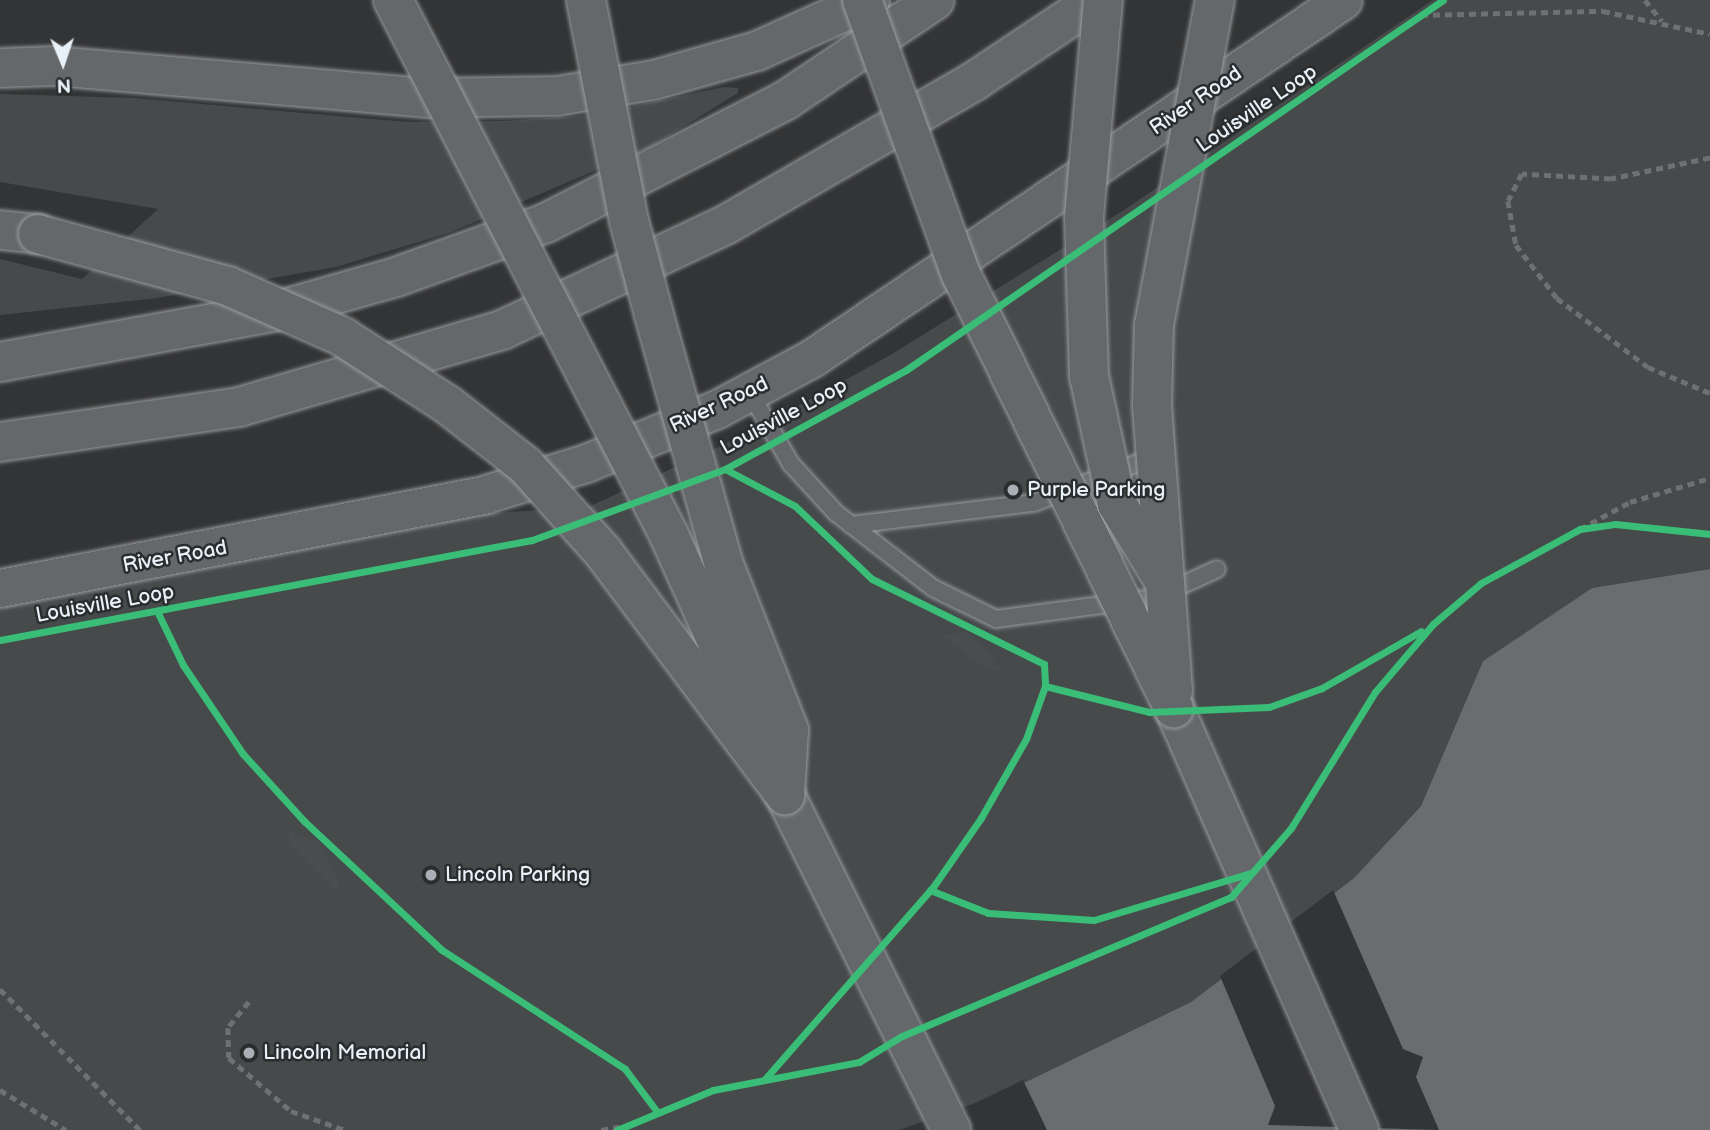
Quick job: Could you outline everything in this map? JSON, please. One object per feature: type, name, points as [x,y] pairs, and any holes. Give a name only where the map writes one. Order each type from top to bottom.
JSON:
[{"type":"highway","points":[[393,0],[669,535],[785,795],[951,1130]]},
{"type":"highway","points":[[586,0],[621,181],[724,565],[789,730],[785,795]]},
{"type":"highway","points":[[607,0],[621,181]]},
{"type":"highway","points":[[0,362],[273,312],[396,278],[533,228],[683,158],[775,106],[935,0]]},
{"type":"highway","points":[[0,442],[239,407],[502,330],[727,224],[976,80],[1096,0]]},
{"type":"highway","points":[[1103,0],[1084,218],[1089,376],[1117,505],[1166,584]]},
{"type":"highway","points":[[1174,708],[1152,405],[1154,325],[1215,0]]},
{"type":"highway","points":[[0,68],[54,66],[426,98],[556,96],[654,80],[757,51],[867,6],[960,272],[1174,708],[1359,1130]]},
{"type":"highway","points":[[0,232],[38,234],[228,286],[342,337],[448,405],[525,465],[603,552],[785,795]]},
{"type":"street","name":"River Road","points":[[0,588],[486,494],[586,463],[749,391],[812,358],[1343,0]]},
{"type":"lane","points":[[749,391],[792,464],[851,525],[933,588],[996,619],[1154,598],[1217,569]]},
{"type":"lane","points":[[851,525],[1034,503],[1165,452]]},
{"type":"path","points":[[1411,22],[1443,0]]},
{"type":"path","points":[[1645,0],[1662,21]]},
{"type":"path","points":[[1421,15],[1603,11],[1662,21],[1710,34]]},
{"type":"path","points":[[1710,158],[1611,179],[1522,174],[1508,201],[1516,244],[1557,298],[1648,367],[1710,393]]},
{"type":"path","points":[[1569,535],[1630,502],[1710,478]]},
{"type":"path","points":[[1580,529],[1615,524]]},
{"type":"path","points":[[0,989],[140,1130]]},
{"type":"path","points":[[249,1002],[228,1028],[229,1058],[291,1111],[345,1130]]},
{"type":"path","points":[[0,1090],[66,1130]]},
{"type":"path","points":[[601,1130],[621,1128],[634,1121]]},
{"type":"shaded area","points":[[1433,0],[1710,0],[1710,569],[1592,588],[1483,661],[1421,806],[1354,878],[1191,1002],[974,1107],[903,1130],[0,1130],[0,589],[376,519],[586,508],[751,432],[892,354],[1124,210]]},
{"type":"shaded area","points":[[724,87],[738,88],[738,93],[650,147],[451,232],[336,267],[157,298],[0,315],[0,259],[82,279],[158,209],[0,182],[0,94],[132,98],[407,122],[505,121],[592,115]]},
{"type":"shaded area","points":[[1710,569],[1710,1130],[903,1130],[974,1107],[1191,1002],[1354,878],[1421,806],[1483,661],[1592,588]]},
{"type":"pier","points":[[1333,890],[1403,1049],[1423,1057],[1416,1077],[1439,1130],[1268,1125],[1275,1106],[1220,976]]},
{"type":"pier","points":[[1023,1080],[1047,1130],[899,1130],[973,1104]]},
{"type":"building","points":[[966,632],[1002,670],[989,670],[939,635]]},
{"type":"building","points":[[289,830],[319,841],[339,882],[337,892],[289,844]]},
{"type":"cycle path","name":"Louisville Loop","points":[[0,640],[532,540],[725,469],[906,370],[1443,0]]},
{"type":"cycle path","name":"Louisville Loop","points":[[725,469],[795,506],[872,579],[1044,664],[1045,686],[1026,739],[981,818],[933,887],[765,1079]]},
{"type":"cycle path","points":[[617,1130],[713,1090],[859,1062],[902,1036],[1231,897],[1291,828],[1375,692],[1433,624],[1481,583],[1580,529],[1615,524],[1710,534]]},
{"type":"cycle path","name":"Louisville Loop","points":[[157,611],[183,665],[243,754],[304,821],[442,950],[625,1069],[655,1109]]},
{"type":"cycle path","points":[[1045,686],[1149,712],[1269,707],[1322,688],[1421,631]]},
{"type":"cycle path","points":[[930,890],[988,913],[1094,920],[1251,873]]},
{"type":"place","name":"Purple Parking","points":[[1013,490]]},
{"type":"place","name":"Lincoln Parking","points":[[431,875]]},
{"type":"place","name":"Lincoln Memorial","points":[[249,1053]]}]
